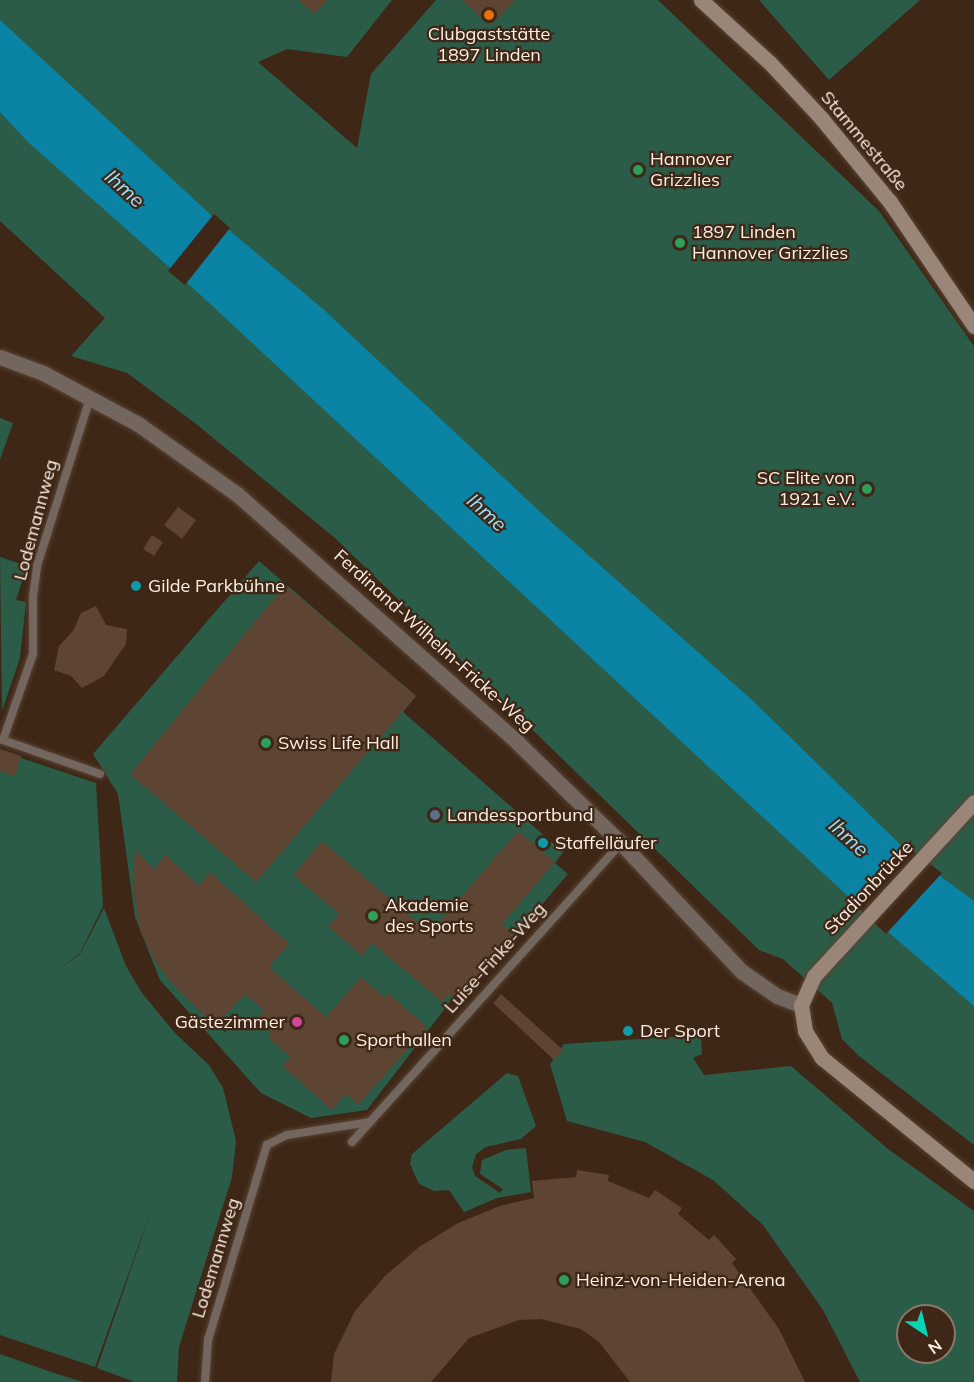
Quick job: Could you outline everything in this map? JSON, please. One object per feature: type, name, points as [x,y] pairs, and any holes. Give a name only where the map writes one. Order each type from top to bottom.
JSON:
[{"type":"street","name":"Stammestraße","points":[[701,0],[770,63],[822,118],[890,202],[974,326]]},
{"type":"street","name":"Ferdinand-Wilhelm-Fricke-Weg","points":[[0,357],[90,398],[196,463],[281,531],[486,713],[621,843],[741,971],[777,996],[801,1005]]},
{"type":"street","name":"Stadionbrücke","points":[[801,1005],[814,976],[974,802]]},
{"type":"street","points":[[801,1005],[805,1031],[822,1058],[974,1181]]},
{"type":"lane","name":"Lodemannweg","points":[[1,739],[33,654],[33,596],[37,566],[90,398]]},
{"type":"lane","points":[[1,739],[100,774]]},
{"type":"lane","name":"Luise-Finke-Weg","points":[[352,1142],[621,843]]},
{"type":"lane","name":"Lodemannweg","points":[[205,1382],[208,1340],[267,1145],[287,1135],[370,1122]]},
{"type":"green space","points":[[0,0],[392,0],[347,57],[287,49],[258,62],[357,148],[371,74],[436,0],[658,0],[879,211],[974,346],[974,1145],[859,1056],[842,1039],[832,1003],[783,959],[759,950],[335,538],[195,423],[127,373],[71,356],[105,318],[0,221]]},
{"type":"green space","points":[[759,0],[920,0],[829,80]]},
{"type":"green space","points":[[0,418],[13,423],[0,460]]},
{"type":"green space","points":[[0,557],[27,566],[16,600],[26,602],[20,658],[2,711]]},
{"type":"green space","points":[[259,561],[416,696],[403,712],[563,852],[555,863],[568,874],[459,1002],[453,998],[367,1110],[311,1118],[261,1093],[160,980],[135,917],[118,794],[93,754]]},
{"type":"green space","points":[[0,751],[96,783],[103,906],[80,953],[60,969],[80,954],[104,908],[126,966],[142,993],[175,1033],[209,1065],[223,1088],[236,1141],[232,1177],[179,1347],[177,1382],[135,1382],[97,1368],[153,1205],[95,1367],[0,1335]]},
{"type":"green space","points":[[701,1035],[702,1054],[693,1058],[704,1075],[791,1066],[888,1149],[974,1211],[974,1382],[860,1382],[823,1310],[763,1225],[713,1180],[645,1142],[567,1121],[550,1064],[564,1044]]},
{"type":"green space","points":[[507,1073],[518,1076],[536,1126],[521,1139],[486,1147],[476,1154],[472,1167],[475,1176],[500,1193],[503,1189],[480,1174],[482,1160],[506,1150],[526,1148],[531,1192],[497,1198],[464,1212],[449,1190],[434,1191],[419,1184],[410,1164],[412,1154]]},
{"type":"green space","points":[[0,1354],[54,1373],[83,1382],[0,1382]]},
{"type":"water","name":"Ihme","points":[[0,20],[211,215],[323,309],[550,521],[752,700],[909,853],[974,901],[974,1006],[865,912],[194,289],[29,143],[0,112]]},
{"type":"pier","points":[[214,214],[230,228],[185,285],[168,271]]},
{"type":"pier","points":[[905,845],[942,873],[886,934],[852,902]]},
{"type":"building","points":[[299,0],[328,0],[314,14]]},
{"type":"building","name":"Clubgaststätte 1897 Linden","points":[[462,0],[515,0],[490,26]]},
{"type":"building","points":[[178,507],[196,520],[182,539],[164,525]]},
{"type":"building","points":[[152,535],[163,542],[154,556],[143,549]]},
{"type":"building","name":"Swiss Life Hall","points":[[285,585],[416,696],[256,882],[130,774]]},
{"type":"building","points":[[96,606],[106,625],[127,629],[126,644],[104,676],[82,688],[71,676],[54,670],[59,646],[73,631],[81,613]]},
{"type":"building","points":[[0,749],[21,756],[15,776],[0,771]]},
{"type":"building","name":"Akademie des Sports","points":[[518,831],[555,862],[502,924],[515,936],[459,1002],[449,994],[442,1002],[372,943],[362,956],[328,926],[339,914],[293,875],[322,841],[430,933]]},
{"type":"building","points":[[135,849],[154,870],[165,854],[199,886],[210,872],[289,944],[269,967],[326,1017],[361,977],[385,998],[388,993],[427,1027],[358,1105],[346,1094],[332,1110],[282,1066],[290,1057],[268,1037],[271,1032],[259,1016],[264,1010],[245,994],[215,1026],[174,986],[155,961],[140,930],[133,888]]},
{"type":"building","points":[[501,994],[563,1050],[554,1060],[493,1003]]},
{"type":"building","name":"Heinz-von-Heiden-Arena","points":[[577,1170],[609,1175],[608,1181],[649,1198],[655,1190],[682,1208],[678,1214],[709,1240],[714,1235],[736,1259],[732,1263],[779,1329],[805,1382],[630,1382],[599,1342],[581,1329],[541,1319],[519,1320],[469,1338],[431,1382],[331,1382],[334,1354],[355,1311],[385,1276],[419,1247],[458,1223],[500,1206],[534,1198],[532,1181],[576,1177]]},
{"type":"place","name":"Clubgaststätte 1897 Linden","points":[[489,15]]},
{"type":"place","name":"Hannover Grizzlies","points":[[638,170]]},
{"type":"place","name":"1897 Linden Hannover Grizzlies","points":[[680,243]]},
{"type":"place","name":"SC Elite von 1921 e.V.","points":[[867,489]]},
{"type":"place","name":"Gilde Parkbühne","points":[[136,586]]},
{"type":"place","name":"Swiss Life Hall","points":[[266,743]]},
{"type":"place","name":"Landessportbund","points":[[435,815]]},
{"type":"place","name":"Staffelläufer","points":[[543,843]]},
{"type":"place","name":"Akademie des Sports","points":[[373,916]]},
{"type":"place","name":"Gästezimmer","points":[[297,1022]]},
{"type":"place","name":"Der Sport","points":[[628,1031]]},
{"type":"place","name":"Sporthallen","points":[[344,1040]]},
{"type":"place","name":"Heinz-von-Heiden-Arena","points":[[564,1280]]}]
